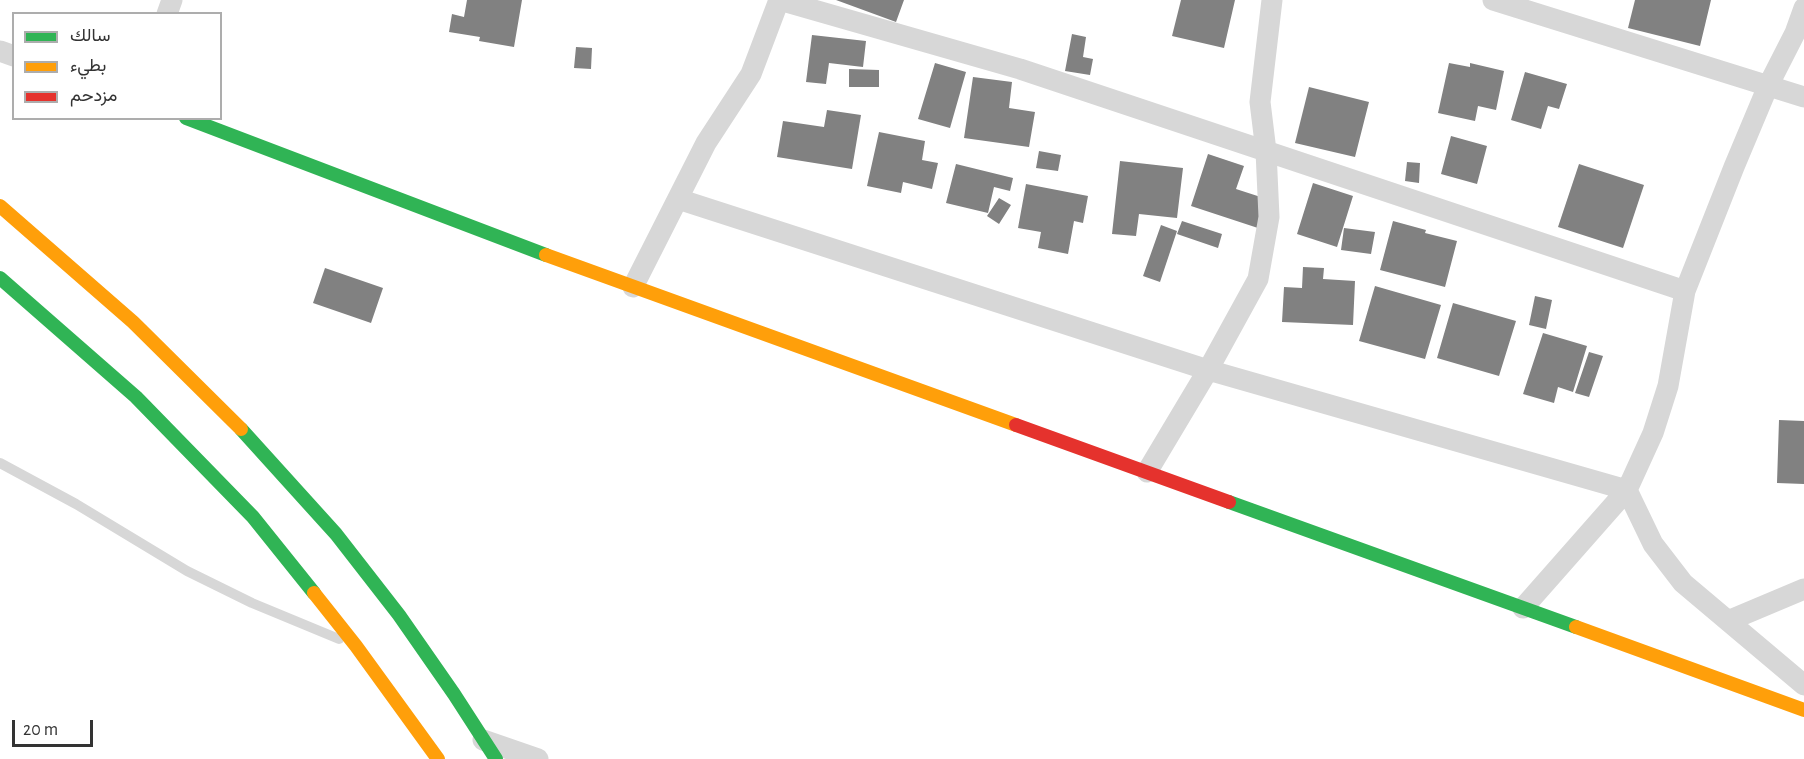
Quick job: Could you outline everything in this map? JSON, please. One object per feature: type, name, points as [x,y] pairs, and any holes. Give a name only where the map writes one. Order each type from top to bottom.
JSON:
[{"type":"street","points":[[633,287],[706,143],[751,74],[779,0],[1020,69],[1685,291]]},
{"type":"street","points":[[1147,472],[1208,370],[1258,279],[1269,217],[1266,151],[1260,102],[1272,0]]},
{"type":"street","points":[[1493,0],[1804,97]]},
{"type":"street","points":[[1523,608],[1627,490],[1653,433],[1668,386],[1685,291],[1768,86],[1796,33],[1804,8]]},
{"type":"street","points":[[191,120],[633,287],[1804,710]]},
{"type":"street","points":[[678,199],[1208,370],[1627,490],[1653,544],[1683,583],[1804,685]]},
{"type":"street","points":[[0,206],[133,322],[251,439],[336,534],[392,606],[454,694],[496,759]]},
{"type":"street","points":[[0,278],[136,397],[253,517],[356,646],[438,759]]},
{"type":"street","points":[[1728,621],[1804,589]]},
{"type":"street","points":[[483,740],[538,759]]},
{"type":"lane","points":[[0,463],[76,504],[187,571],[252,603],[356,646]]},
{"type":"building","points":[[467,0],[522,0],[514,47],[479,41],[480,37],[449,32],[452,14],[464,17]]},
{"type":"building","points":[[836,0],[904,0],[896,22]]},
{"type":"building","points":[[1181,0],[1235,0],[1224,48],[1172,36]]},
{"type":"building","points":[[1635,0],[1711,0],[1700,46],[1628,28]]},
{"type":"building","points":[[1072,34],[1086,37],[1083,57],[1093,59],[1090,75],[1065,71]]},
{"type":"building","points":[[812,35],[866,41],[863,67],[829,63],[826,84],[806,82]]},
{"type":"building","points":[[576,47],[592,48],[591,69],[574,68]]},
{"type":"building","points":[[935,63],[966,72],[950,128],[918,119]]},
{"type":"building","points":[[1449,63],[1470,67],[1470,63],[1504,71],[1496,110],[1478,106],[1475,121],[1438,113]]},
{"type":"building","points":[[849,69],[879,70],[879,87],[849,87]]},
{"type":"building","points":[[1525,72],[1567,84],[1559,109],[1548,106],[1541,129],[1511,120]]},
{"type":"building","points":[[973,77],[1012,82],[1009,108],[1035,112],[1029,147],[964,138]]},
{"type":"building","points":[[1309,87],[1369,102],[1355,157],[1295,143]]},
{"type":"building","points":[[827,110],[861,115],[852,169],[777,157],[783,121],[824,127]]},
{"type":"building","points":[[879,132],[925,141],[922,160],[938,163],[932,189],[903,182],[901,193],[867,186]]},
{"type":"building","points":[[1451,136],[1487,146],[1477,184],[1441,174]]},
{"type":"building","points":[[1039,151],[1061,155],[1058,171],[1036,168]]},
{"type":"building","points":[[1208,154],[1244,166],[1236,189],[1273,201],[1264,230],[1191,206]]},
{"type":"building","points":[[1120,161],[1183,168],[1177,218],[1139,214],[1136,236],[1112,234]]},
{"type":"building","points":[[1407,162],[1420,163],[1419,183],[1405,181]]},
{"type":"building","points":[[956,164],[1013,178],[1010,191],[994,187],[988,213],[946,203]]},
{"type":"building","points":[[1579,164],[1644,185],[1623,248],[1558,227]]},
{"type":"building","points":[[1313,183],[1353,196],[1337,247],[1297,234]]},
{"type":"building","points":[[1026,184],[1088,196],[1083,223],[1074,221],[1068,254],[1038,248],[1041,232],[1018,228]]},
{"type":"building","points":[[999,198],[1011,205],[999,224],[987,216]]},
{"type":"building","points":[[1182,221],[1222,234],[1218,248],[1177,234]]},
{"type":"building","points":[[1393,221],[1426,230],[1425,233],[1457,241],[1445,287],[1380,270]]},
{"type":"building","points":[[1161,225],[1177,231],[1160,282],[1143,276]]},
{"type":"building","points":[[1344,228],[1375,232],[1371,254],[1341,250]]},
{"type":"building","points":[[1303,267],[1324,268],[1323,279],[1355,281],[1353,325],[1282,322],[1284,287],[1302,288]]},
{"type":"building","points":[[325,268],[383,288],[371,323],[313,303]]},
{"type":"building","points":[[1375,286],[1441,305],[1425,359],[1359,341]]},
{"type":"building","points":[[1535,296],[1552,300],[1546,329],[1529,325]]},
{"type":"building","points":[[1453,303],[1516,321],[1499,376],[1437,358]]},
{"type":"building","points":[[1543,333],[1587,346],[1573,392],[1558,387],[1554,403],[1523,394]]},
{"type":"building","points":[[1589,352],[1603,356],[1589,397],[1575,393]]},
{"type":"building","points":[[1779,420],[1804,421],[1804,484],[1777,483]]},
{"type":"traffic: fast","points":[[191,120],[546,255]]},
{"type":"traffic: fast","points":[[0,278],[136,397],[253,517],[314,593]]},
{"type":"traffic: fast","points":[[241,429],[336,534],[399,615],[496,759]]},
{"type":"traffic: fast","points":[[1229,502],[1576,627]]},
{"type":"traffic: slow","points":[[0,206],[133,322],[241,429]]},
{"type":"traffic: slow","points":[[546,255],[1016,425]]},
{"type":"traffic: slow","points":[[314,593],[356,646],[438,759]]},
{"type":"traffic: slow","points":[[1576,627],[1804,710]]},
{"type":"traffic: jam","points":[[1016,425],[1229,502]]}]
